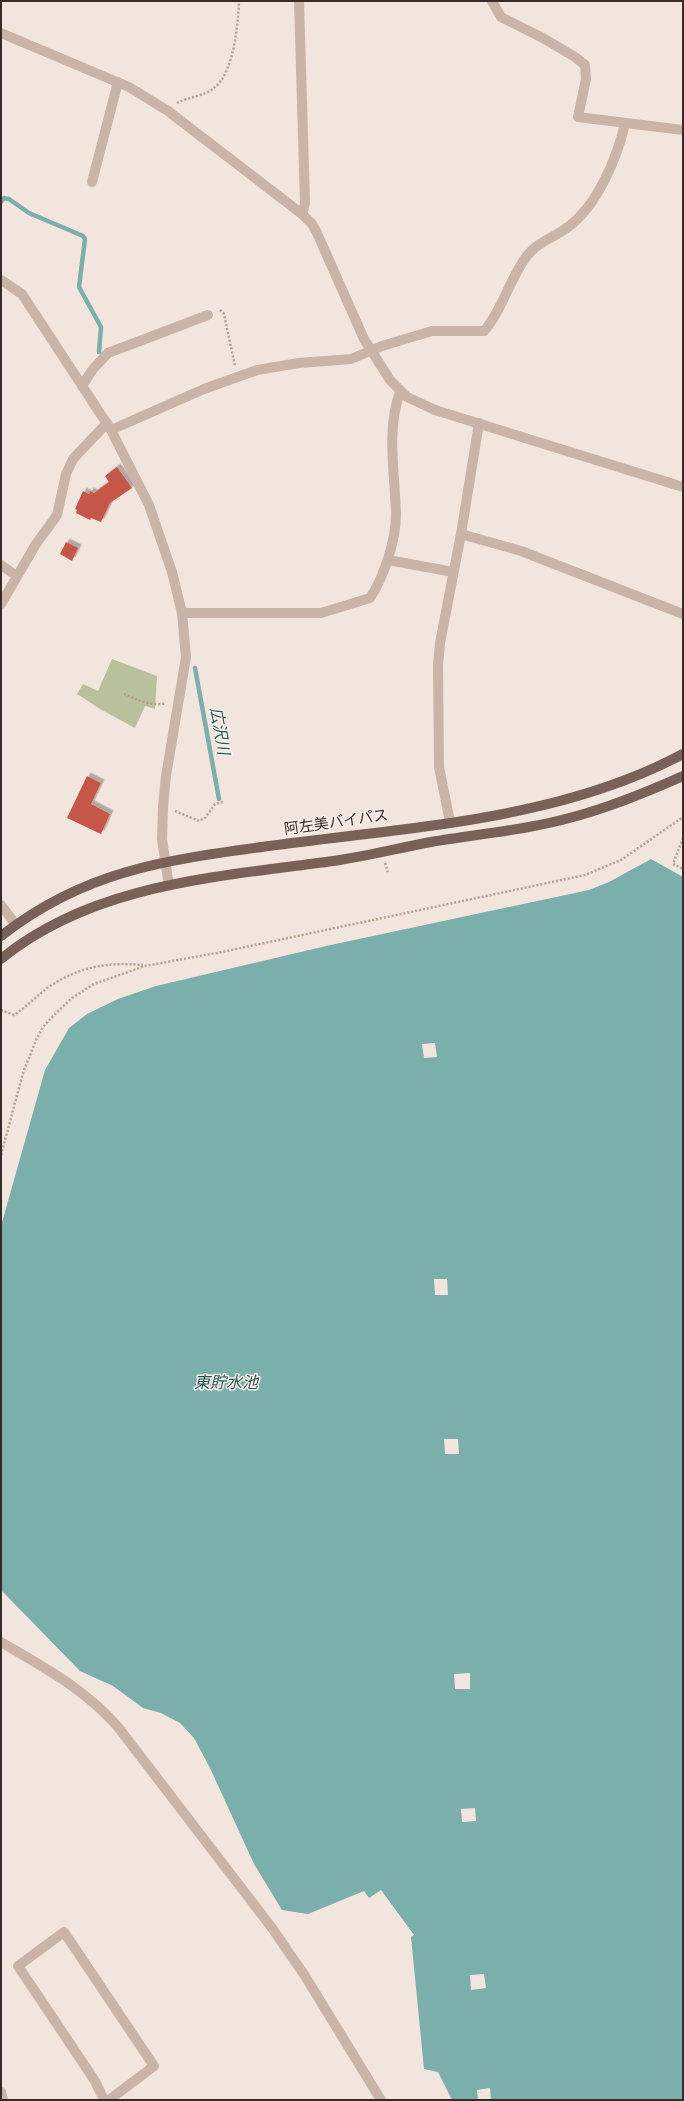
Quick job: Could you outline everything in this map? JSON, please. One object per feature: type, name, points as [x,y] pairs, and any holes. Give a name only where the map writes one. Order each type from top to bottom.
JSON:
[{"type":"main road","name":"阿左美バイパス","points":[[1,936],[16,924],[66,895],[103,878],[165,862],[507,813],[598,791],[645,773],[683,754]]},
{"type":"main road","points":[[1,959],[45,929],[76,913],[115,899],[169,886],[336,861],[564,819],[632,798],[683,776]]},
{"type":"street","points":[[299,1],[305,203],[302,214]]},
{"type":"street","points":[[492,1],[501,17],[543,38],[576,57],[585,65],[586,79],[578,117],[683,130]]},
{"type":"street","points":[[1,33],[118,82],[168,111],[302,214],[312,224],[317,233],[371,351],[400,392],[423,406],[683,487]]},
{"type":"street","points":[[92,182],[118,82]]},
{"type":"street","points":[[1,604],[17,576],[57,515],[66,474],[73,459],[109,426],[238,376],[299,363],[351,359],[382,346],[432,331],[484,331],[527,256],[543,240],[569,226],[588,206],[614,159],[625,124]]},
{"type":"street","points":[[1,280],[22,294],[109,426],[141,487],[159,530],[172,572],[182,613],[186,657],[167,768],[164,807],[162,838],[169,886]]},
{"type":"street","points":[[82,386],[93,369],[108,353],[208,315]]},
{"type":"street","points":[[182,613],[321,613],[370,598],[388,560],[396,515],[392,472],[395,409],[400,392]]},
{"type":"street","points":[[450,822],[439,767],[438,664],[452,572],[461,534],[479,423]]},
{"type":"street","points":[[461,534],[521,551],[683,614]]},
{"type":"street","points":[[388,560],[452,572]]},
{"type":"street","points":[[1,565],[17,576]]},
{"type":"street","points":[[1,905],[16,924]]},
{"type":"street","points":[[1,1642],[69,1682],[103,1710],[118,1727],[272,1928],[305,1976],[381,2100]]},
{"type":"street","points":[[104,2100],[95,2081],[18,1966],[64,1932],[154,2066],[109,2100]]},
{"type":"street","points":[[1,2092],[3,2100]]},
{"type":"path","points":[[168,111],[175,103],[214,88],[223,76],[236,34],[239,1]]},
{"type":"path","points":[[224,314],[231,353],[238,376]]},
{"type":"path","points":[[124,694],[157,706],[166,703]]},
{"type":"path","points":[[164,807],[199,821],[205,818],[215,804],[223,802]]},
{"type":"path","points":[[1,1155],[25,1067],[43,1027],[72,998],[94,984],[145,966],[585,875],[621,860],[683,817]]},
{"type":"path","points":[[683,838],[673,864],[683,869]]},
{"type":"path","points":[[1,1010],[14,1015],[53,984],[89,968],[104,964],[145,966]]},
{"type":"green space","points":[[112,659],[157,676],[155,709],[145,706],[135,728],[100,709],[77,694],[83,684],[98,691]]},
{"type":"water","name":"東貯水池","points":[[651,859],[683,877],[683,2100],[491,2100],[490,2088],[477,2090],[478,2100],[452,2100],[438,2072],[424,2069],[411,1937],[414,1935],[381,1890],[369,1898],[364,1891],[308,1914],[282,1910],[254,1864],[210,1768],[194,1738],[180,1723],[161,1713],[143,1708],[113,1686],[80,1671],[1,1590],[1,1226],[45,1070],[69,1028],[87,1014],[118,999],[156,986],[326,946],[589,890],[609,882]],"holes":[[[435,1043],[437,1057],[424,1058],[422,1044]],[[434,1279],[447,1279],[448,1295],[435,1295]],[[444,1439],[458,1439],[459,1454],[445,1454]],[[470,1673],[470,1689],[455,1689],[454,1674]],[[475,1808],[476,1821],[462,1822],[461,1809]],[[484,1974],[486,1988],[471,1990],[470,1975]]]},
{"type":"building","points":[[117,467],[132,488],[110,503],[101,522],[91,518],[90,520],[76,513],[77,510],[75,509],[83,491],[89,494],[90,491],[94,493],[109,482],[105,476]]},
{"type":"building","points":[[66,542],[78,548],[72,561],[60,554]]},
{"type":"building","points":[[87,776],[101,783],[91,804],[110,814],[101,834],[67,818]]},
{"type":"waterway","points":[[1,202],[4,198],[9,199],[29,213],[83,236],[85,239],[79,287],[101,327],[99,352]]},
{"type":"waterway","name":"広沢川","points":[[195,668],[219,799]]}]
